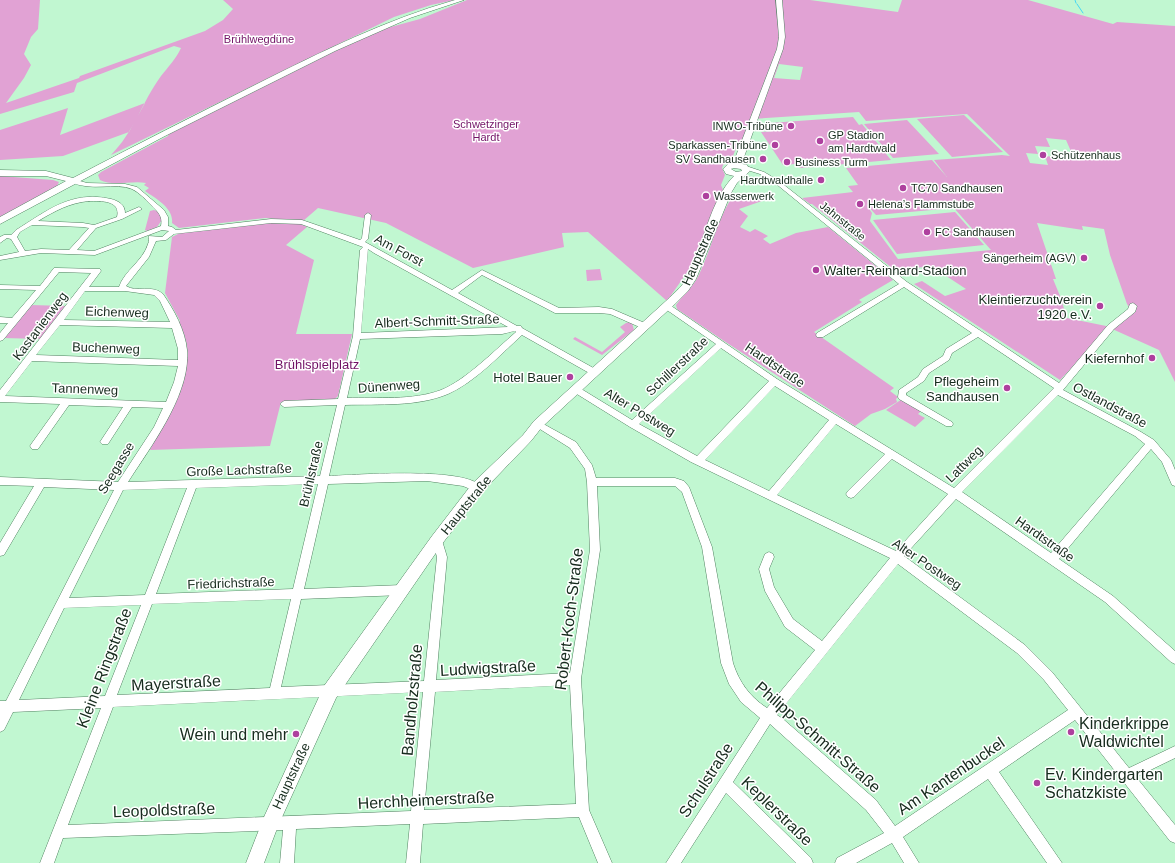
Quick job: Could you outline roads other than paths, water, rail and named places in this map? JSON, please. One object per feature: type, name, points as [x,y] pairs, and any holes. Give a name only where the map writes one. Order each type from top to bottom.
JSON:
[{"type":"street","points":[[0,221],[81,176],[220,105],[363,35],[416,14],[461,0]]},
{"type":"street","points":[[740,157],[743,171],[732,169],[740,157],[782,44],[779,0]]},
{"type":"street","points":[[49,175],[55,172],[84,170],[109,162]]},
{"type":"street","name":"Hauptstraße","points":[[729,189],[728,184],[732,169]]},
{"type":"street","name":"Hauptstraße","points":[[255,863],[270,822],[330,692],[437,540],[477,488],[527,438],[538,424],[667,306],[687,285],[729,189],[743,171]]},
{"type":"street","name":"Jahnstraße","points":[[743,171],[766,176],[797,197],[904,284],[979,333],[1058,389]]},
{"type":"street","points":[[69,172],[103,184]]},
{"type":"street","points":[[0,173],[49,175],[73,181],[78,184],[122,185],[138,190],[164,213],[166,218],[164,227],[153,236]]},
{"type":"street","points":[[0,240],[6,236],[13,236],[18,231],[64,204],[84,200],[106,200],[116,203],[121,207],[120,218]]},
{"type":"street","points":[[71,252],[94,228],[139,209]]},
{"type":"street","name":"Brühlstraße","points":[[274,694],[357,336],[364,244],[368,216]]},
{"type":"street","name":"Am Forst","points":[[173,232],[271,220],[290,221],[311,225],[364,244],[378,251],[594,372]]},
{"type":"street","points":[[31,223],[83,224],[94,228]]},
{"type":"street","points":[[147,252],[173,232],[172,229],[164,227]]},
{"type":"street","points":[[13,236],[23,253]]},
{"type":"street","points":[[83,289],[124,289],[122,286],[123,284],[153,243],[153,236]]},
{"type":"street","points":[[0,258],[41,251],[88,253],[100,252],[132,238],[153,236],[163,239]]},
{"type":"street","points":[[363,258],[378,251]]},
{"type":"street","name":"Kastanienweg","points":[[0,399],[97,271],[57,270],[42,288]]},
{"type":"street","points":[[453,293],[482,272],[560,311],[599,310],[612,312],[644,326]]},
{"type":"street","points":[[820,335],[904,284]]},
{"type":"street","points":[[0,287],[42,288]]},
{"type":"street","points":[[0,338],[42,288]]},
{"type":"street","name":"Seegasse","points":[[0,726],[5,707],[61,603],[114,497],[162,421],[170,405],[182,364],[183,349],[176,326],[158,294],[149,291],[124,289]]},
{"type":"street","name":"Hardtstraße","points":[[667,306],[774,381],[955,493],[1109,599],[1175,658]]},
{"type":"street","name":"Lattweg","points":[[768,716],[897,557],[955,493],[1058,389],[1110,328],[1132,310],[1133,306]]},
{"type":"street","points":[[0,320],[15,321]]},
{"type":"street","name":"Eichenweg","points":[[58,322],[176,326]]},
{"type":"street","name":"Albert-Schmitt-Straße","points":[[357,336],[520,330]]},
{"type":"street","name":"Dünenweg","points":[[284,404],[415,399],[445,391],[463,380],[520,330]]},
{"type":"street","points":[[949,424],[902,397],[902,392],[921,379],[926,371],[946,358],[949,350],[979,333]]},
{"type":"street","name":"Schillerstraße","points":[[633,424],[721,344]]},
{"type":"street","name":"Buchenweg","points":[[30,358],[182,364]]},
{"type":"street","points":[[698,461],[774,381]]},
{"type":"street","name":"Alter Postweg","points":[[575,389],[698,461],[897,557],[1021,649],[1048,676],[1175,836]]},
{"type":"street","name":"Ostlandstraße","points":[[1058,389],[1138,434],[1151,443],[1166,460],[1175,482]]},
{"type":"street","name":"Tannenweg","points":[[0,399],[170,405]]},
{"type":"street","points":[[35,446],[67,401]]},
{"type":"street","points":[[105,442],[129,404]]},
{"type":"street","points":[[771,496],[835,419]]},
{"type":"street","name":"Robert-Koch-Straße","points":[[538,424],[573,445],[589,468],[592,482],[595,550],[575,679],[583,810],[605,863]]},
{"type":"street","points":[[1052,560],[1151,443]]},
{"type":"street","points":[[851,494],[891,454]]},
{"type":"street","name":"Große Lachstraße","points":[[0,481],[122,486],[427,476],[464,482],[477,488]]},
{"type":"street","name":"Philipp-Schmitt-Straße","points":[[592,482],[675,482],[684,487],[696,514],[707,547],[727,663],[733,680],[745,698],[757,709],[768,716],[871,805],[894,835],[912,863]]},
{"type":"street","points":[[1,550],[42,483]]},
{"type":"street","name":"Kleine Ringstraße","points":[[47,863],[193,484]]},
{"type":"street","name":"Bandholzstraße","points":[[412,863],[442,557],[437,540]]},
{"type":"street","points":[[769,557],[764,569],[769,588],[789,623],[823,650]]},
{"type":"street","name":"Friedrichstraße","points":[[61,603],[402,590]]},
{"type":"street","name":"Ludwigstraße","points":[[330,692],[575,679]]},
{"type":"street","name":"Mayerstraße","points":[[5,707],[330,692]]},
{"type":"street","name":"Am Kantenbuckel","points":[[842,863],[894,835],[1076,712]]},
{"type":"street","name":"Schulstraße","points":[[673,863],[768,716]]},
{"type":"street","points":[[1127,775],[1175,752]]},
{"type":"street","points":[[990,770],[1056,863]]},
{"type":"street","name":"Keplerstraße","points":[[725,783],[806,863]]},
{"type":"street","name":"Herchheimerstraße","points":[[270,822],[290,824],[583,810]]},
{"type":"street","name":"Leopoldstraße","points":[[59,832],[270,822]]},
{"type":"street","points":[[287,863],[290,824]]},
{"type":"waterway","points":[[1077,4],[1083,13]]},
{"type":"place","name":"INWO-Tribüne","points":[[791,126]]},
{"type":"place","name":"GP Stadion am Hardtwald","points":[[820,141]]},
{"type":"place","name":"Sparkassen-Tribüne","points":[[775,145]]},
{"type":"place","name":"Schützenhaus","points":[[1043,155]]},
{"type":"place","name":"SV Sandhausen","points":[[763,159]]},
{"type":"place","name":"Business Turm","points":[[787,162]]},
{"type":"place","name":"Hardtwaldhalle","points":[[821,180]]},
{"type":"place","name":"TC70 Sandhausen","points":[[903,188]]},
{"type":"place","name":"Wasserwerk","points":[[706,196]]},
{"type":"place","name":"Helena’s Flammstube","points":[[860,204]]},
{"type":"place","name":"FC Sandhausen","points":[[927,232]]},
{"type":"place","name":"Sängerheim (AGV)","points":[[1084,258]]},
{"type":"place","name":"Walter-Reinhard-Stadion","points":[[816,270]]},
{"type":"place","name":"Kleintierzuchtverein 1920 e.V.","points":[[1100,306]]},
{"type":"place","name":"Kiefernhof","points":[[1152,358]]},
{"type":"place","name":"Hotel Bauer","points":[[570,377]]},
{"type":"place","name":"Pflegeheim Sandhausen","points":[[1007,388]]},
{"type":"place","name":"Kinderkrippe Waldwichtel","points":[[1071,732]]},
{"type":"place","name":"Wein und mehr","points":[[296,734]]},
{"type":"place","name":"Ev. Kindergarten Schatzkiste","points":[[1037,783]]},
{"type":"park label","name":"Brühlwegdüne","points":[[259,39]]},
{"type":"park label","name":"Schwetzinger Hardt","points":[[486,130]]},
{"type":"park label","name":"Brühlspielplatz","points":[[317,364]]}]
